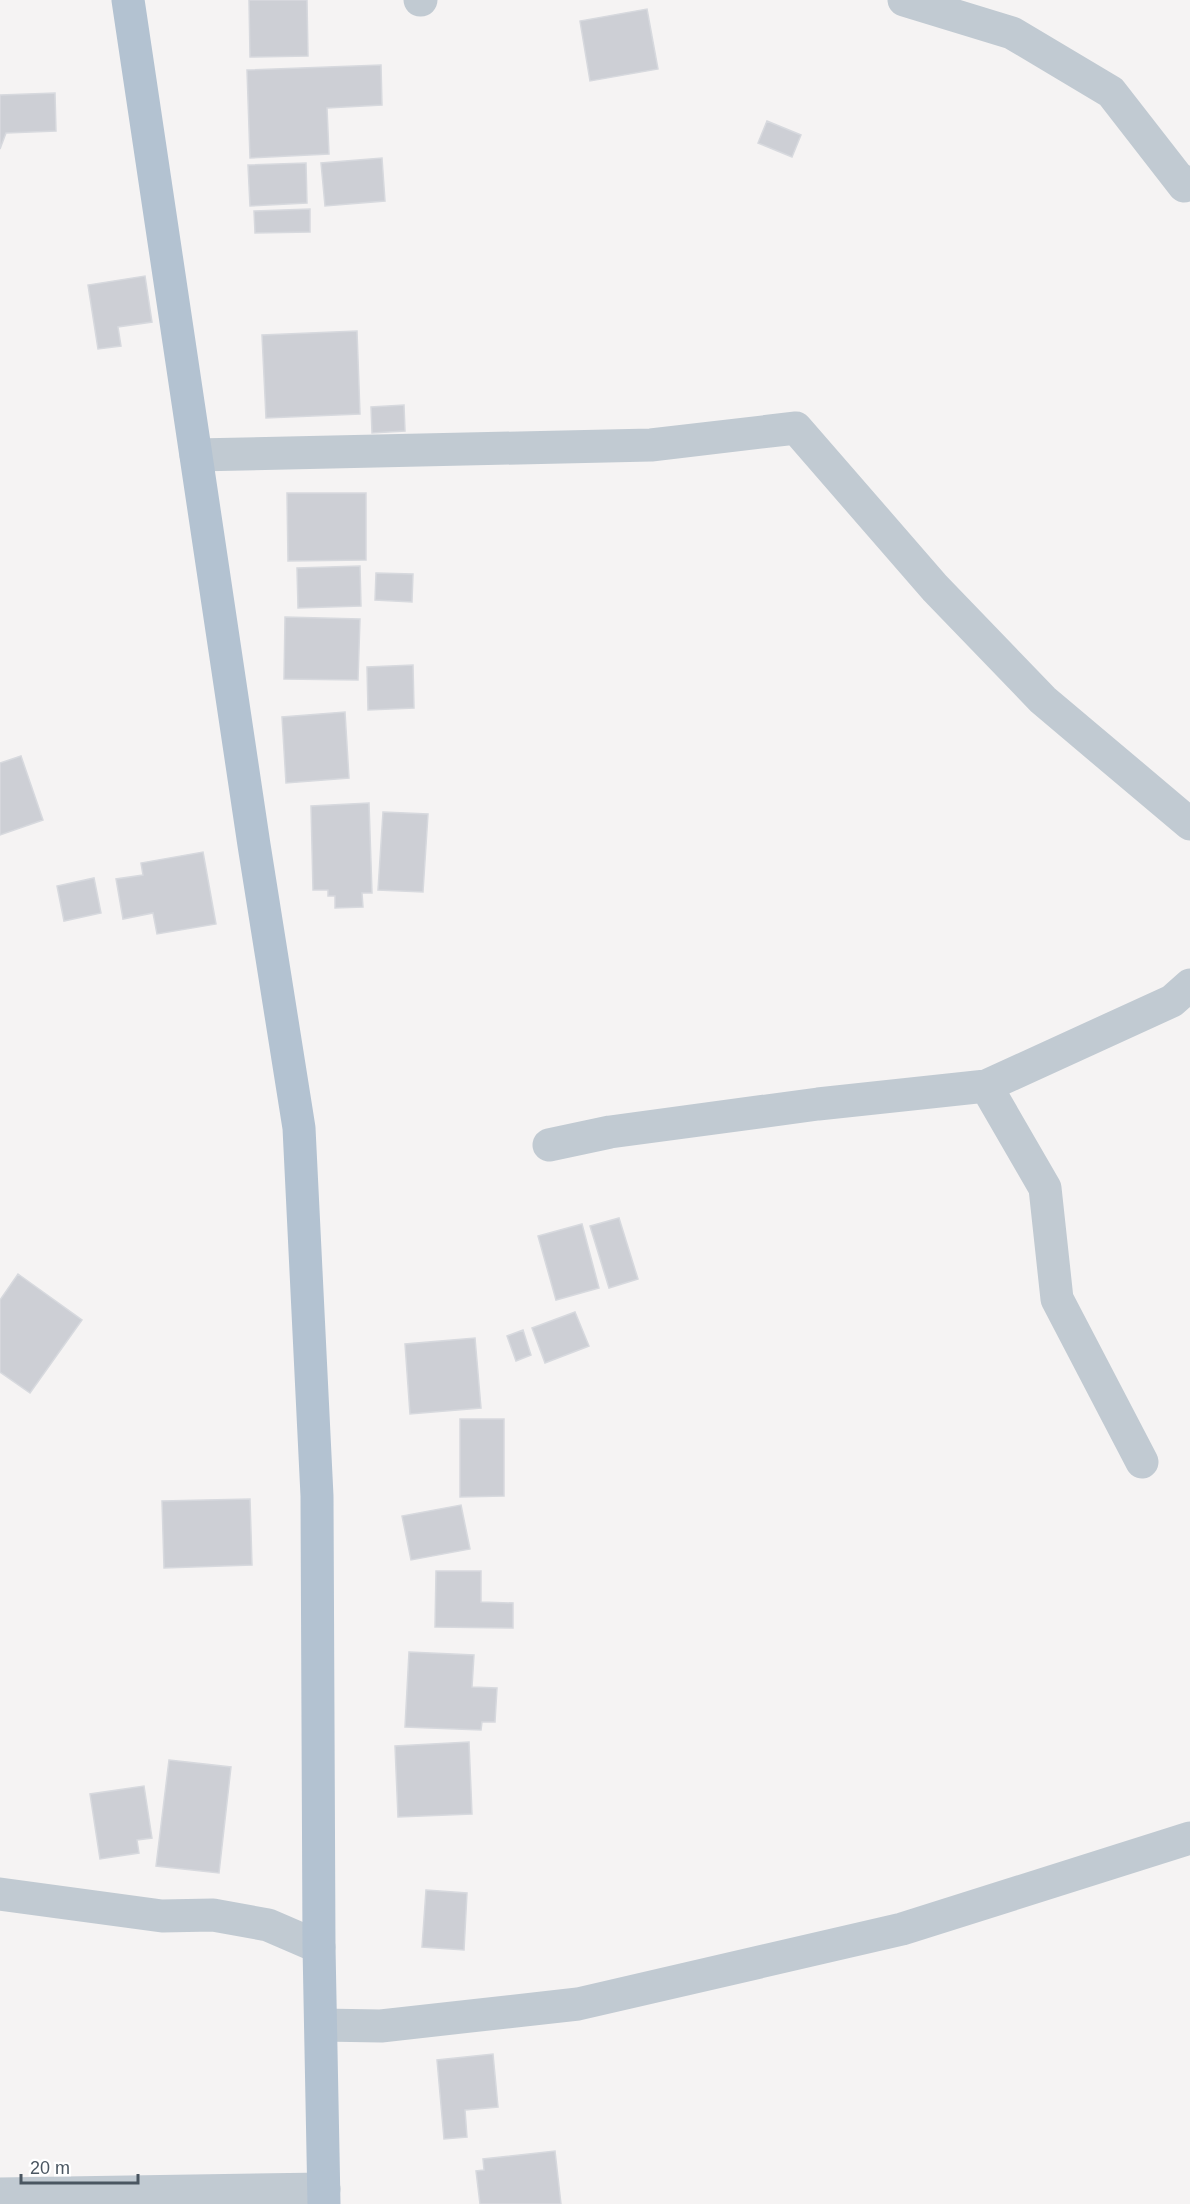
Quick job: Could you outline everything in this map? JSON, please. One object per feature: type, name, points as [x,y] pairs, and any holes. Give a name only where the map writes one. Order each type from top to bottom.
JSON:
[{"type":"main road","points":[[128,0],[254,845],[299,1128],[317,1496],[319,1947],[324,2197]]},
{"type":"street","points":[[904,0],[1012,33],[1112,92],[1184,186],[1190,182]]},
{"type":"street","points":[[196,455],[651,445],[796,428],[935,588],[1043,700],[1190,824]]},
{"type":"street","points":[[549,1144],[610,1132],[806,1105],[986,1086],[1172,1001],[1190,985]]},
{"type":"street","points":[[986,1086],[1045,1188],[1057,1299],[1142,1462]]},
{"type":"street","points":[[321,2025],[381,2026],[578,2004],[902,1929],[1190,1838]]},
{"type":"street","points":[[0,1894],[162,1916],[213,1915],[268,1924],[319,1947]]},
{"type":"street","points":[[0,2194],[324,2197]]},
{"type":"building","points":[[249,0],[307,0],[308,56],[250,57]]},
{"type":"building","points":[[647,9],[658,69],[590,81],[580,21]]},
{"type":"building","points":[[381,65],[382,105],[327,108],[329,154],[250,158],[247,70]]},
{"type":"building","points":[[55,93],[56,131],[6,133],[0,149],[0,95]]},
{"type":"building","points":[[767,121],[801,135],[792,157],[758,143]]},
{"type":"building","points":[[382,158],[385,201],[325,206],[321,163]]},
{"type":"building","points":[[306,163],[307,203],[250,206],[248,165]]},
{"type":"building","points":[[310,209],[310,232],[255,233],[254,211]]},
{"type":"building","points":[[145,276],[152,322],[118,327],[121,346],[98,349],[88,285]]},
{"type":"building","points":[[357,331],[360,414],[266,418],[262,335]]},
{"type":"building","points":[[404,405],[405,431],[372,433],[371,407]]},
{"type":"building","points":[[287,493],[366,493],[366,560],[288,561]]},
{"type":"building","points":[[360,566],[361,606],[298,608],[297,568]]},
{"type":"building","points":[[376,573],[413,574],[412,602],[375,600]]},
{"type":"building","points":[[285,617],[360,619],[358,680],[284,679]]},
{"type":"building","points":[[413,665],[414,708],[368,710],[367,667]]},
{"type":"building","points":[[345,712],[349,778],[286,783],[282,717]]},
{"type":"building","points":[[21,756],[43,820],[0,835],[0,763]]},
{"type":"building","points":[[369,803],[372,893],[362,893],[363,907],[335,908],[335,896],[328,896],[328,890],[313,890],[311,806]]},
{"type":"building","points":[[383,812],[428,814],[423,892],[378,890]]},
{"type":"building","points":[[203,852],[216,924],[157,934],[153,913],[123,919],[116,879],[143,875],[141,863]]},
{"type":"building","points":[[94,878],[101,913],[64,921],[57,886]]},
{"type":"building","points":[[619,1218],[638,1279],[609,1288],[590,1226]]},
{"type":"building","points":[[582,1224],[599,1288],[556,1300],[538,1236]]},
{"type":"building","points":[[18,1274],[82,1320],[30,1393],[0,1372],[0,1300]]},
{"type":"building","points":[[575,1312],[589,1346],[545,1363],[532,1328]]},
{"type":"building","points":[[523,1330],[531,1355],[516,1361],[507,1336]]},
{"type":"building","points":[[475,1338],[481,1408],[410,1414],[405,1344]]},
{"type":"building","points":[[460,1419],[504,1419],[504,1496],[460,1497]]},
{"type":"building","points":[[250,1499],[252,1565],[164,1568],[162,1501]]},
{"type":"building","points":[[461,1505],[470,1549],[411,1560],[402,1516]]},
{"type":"building","points":[[436,1571],[481,1571],[481,1602],[513,1603],[513,1628],[435,1627]]},
{"type":"building","points":[[409,1652],[474,1655],[472,1687],[497,1688],[495,1722],[482,1722],[481,1730],[405,1727]]},
{"type":"building","points":[[469,1742],[472,1814],[398,1817],[395,1746]]},
{"type":"building","points":[[169,1760],[231,1767],[219,1873],[156,1866]]},
{"type":"building","points":[[144,1786],[152,1838],[137,1840],[139,1853],[100,1859],[90,1794]]},
{"type":"building","points":[[426,1890],[467,1893],[464,1950],[422,1947]]},
{"type":"building","points":[[493,2054],[498,2107],[465,2110],[467,2137],[444,2139],[437,2060]]},
{"type":"building","points":[[555,2151],[561,2204],[480,2204],[476,2171],[484,2170],[483,2159]]}]
